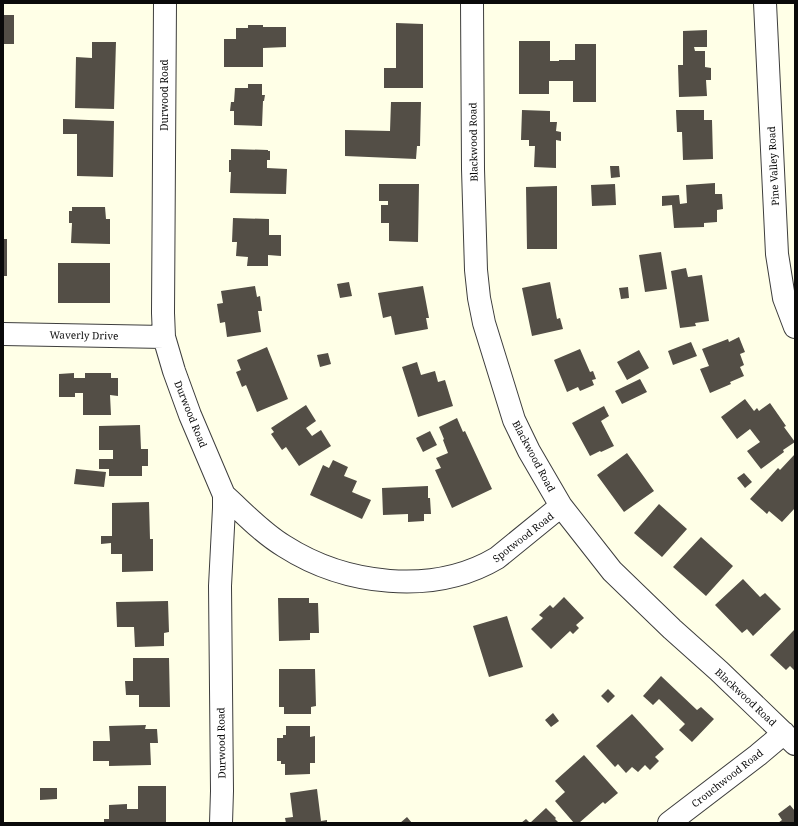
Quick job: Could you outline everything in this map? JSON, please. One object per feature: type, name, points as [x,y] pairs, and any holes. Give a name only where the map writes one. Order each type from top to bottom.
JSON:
[{"type":"street","name":"Durwood Road","points":[[165,3],[164,337],[185,401],[224,494],[220,586],[221,823]]},
{"type":"street","name":"Blackwood Road","points":[[472,3],[473,161],[476,270],[484,323],[514,420],[529,451],[561,506],[612,571],[672,629],[790,738]]},
{"type":"street","name":"Pine Valley Road","points":[[765,3],[778,254],[784,298],[795,327]]},
{"type":"street","name":"Waverly Drive","points":[[3,334],[164,337]]},
{"type":"street","name":"Spotwood Road","points":[[224,494],[260,528],[282,545],[304,558],[325,567],[356,576],[375,580],[403,582],[439,579],[464,573],[488,564],[561,506]]},
{"type":"street","name":"Crouchwood Road","points":[[669,823],[758,755],[790,738]]},
{"type":"building","points":[[3,15],[14,15],[14,44],[3,44]]},
{"type":"building","points":[[396,23],[423,24],[423,88],[384,88],[384,68],[396,68]]},
{"type":"building","points":[[248,25],[263,25],[263,27],[286,27],[286,47],[263,48],[263,67],[224,67],[224,39],[236,39],[236,28],[248,28]]},
{"type":"building","points":[[707,30],[707,47],[694,47],[695,51],[705,51],[705,67],[711,68],[711,80],[706,80],[707,96],[679,97],[678,65],[683,65],[683,31]]},
{"type":"building","points":[[519,41],[550,41],[550,61],[575,60],[575,44],[596,44],[596,102],[573,102],[573,81],[549,81],[549,94],[519,94]]},
{"type":"building","points":[[92,42],[116,42],[114,109],[75,108],[76,57],[92,58]]},
{"type":"building","points":[[248,84],[262,84],[262,95],[265,95],[263,101],[262,126],[234,125],[234,111],[230,111],[231,102],[234,102],[235,88],[248,88]]},
{"type":"building","points":[[391,102],[421,102],[420,146],[417,146],[416,159],[345,156],[345,130],[390,131]]},
{"type":"building","points":[[522,110],[550,111],[550,122],[557,122],[556,131],[561,132],[561,141],[556,140],[556,168],[534,167],[535,146],[529,146],[529,140],[521,140]]},
{"type":"building","points":[[676,110],[704,110],[704,120],[712,120],[713,159],[683,160],[682,132],[677,132]]},
{"type":"building","points":[[63,119],[114,121],[113,177],[77,176],[77,134],[63,134]]},
{"type":"building","points":[[231,149],[270,151],[270,160],[267,160],[267,168],[287,169],[286,194],[230,193],[231,172],[229,172],[229,160],[231,160]]},
{"type":"building","points":[[610,166],[619,166],[620,177],[611,178]]},
{"type":"building","points":[[715,183],[715,194],[722,194],[723,209],[717,210],[717,222],[704,223],[704,227],[674,228],[672,205],[662,206],[662,196],[679,195],[680,204],[687,203],[686,185]]},
{"type":"building","points":[[379,184],[419,184],[418,242],[389,241],[389,223],[381,223],[381,205],[388,205],[388,201],[379,201]]},
{"type":"building","points":[[615,184],[616,205],[592,206],[591,185]]},
{"type":"building","points":[[557,186],[557,249],[527,249],[526,187]]},
{"type":"building","points":[[72,207],[105,207],[106,219],[110,219],[110,244],[71,243],[72,223],[69,223],[69,211],[72,211]]},
{"type":"building","points":[[233,218],[269,219],[269,235],[281,235],[281,256],[268,255],[268,266],[247,266],[248,257],[236,256],[237,242],[232,242]]},
{"type":"building","points":[[3,239],[7,239],[7,276],[3,276]]},
{"type":"building","points":[[661,252],[667,289],[645,292],[639,255]]},
{"type":"building","points":[[58,263],[110,263],[110,303],[58,303]]},
{"type":"building","points":[[686,268],[688,277],[702,275],[709,321],[695,323],[696,326],[680,328],[671,271]]},
{"type":"building","points":[[349,282],[352,296],[340,298],[337,284]]},
{"type":"building","points":[[550,282],[557,319],[560,318],[563,329],[532,336],[522,288]]},
{"type":"building","points":[[255,286],[257,297],[260,296],[262,311],[258,311],[261,332],[227,337],[225,322],[220,323],[217,304],[223,303],[221,291]]},
{"type":"building","points":[[423,286],[429,318],[426,318],[428,329],[395,335],[391,316],[383,318],[378,293]]},
{"type":"building","points":[[628,287],[629,298],[621,299],[619,288]]},
{"type":"building","points":[[739,337],[745,352],[740,354],[744,365],[740,367],[744,376],[730,382],[731,384],[710,393],[700,369],[709,366],[702,349],[728,339],[729,342]]},
{"type":"building","points":[[691,342],[697,356],[673,365],[668,351]]},
{"type":"building","points":[[267,347],[288,399],[257,412],[246,385],[242,387],[236,372],[241,370],[237,360]]},
{"type":"building","points":[[580,349],[590,372],[593,371],[596,379],[592,380],[594,385],[580,391],[578,387],[567,392],[554,360]]},
{"type":"building","points":[[639,350],[649,368],[627,380],[617,362]]},
{"type":"building","points":[[328,353],[331,364],[320,367],[317,355]]},
{"type":"building","points":[[417,362],[421,375],[435,371],[438,382],[445,380],[453,406],[418,417],[402,367]]},
{"type":"building","points":[[74,373],[74,378],[85,378],[85,373],[111,373],[111,378],[118,378],[118,396],[110,395],[111,415],[83,415],[83,393],[75,393],[75,397],[59,397],[59,374]]},
{"type":"building","points":[[640,379],[647,392],[622,404],[615,391]]},
{"type":"building","points":[[745,399],[754,411],[757,408],[759,411],[770,403],[795,442],[761,469],[747,451],[760,442],[750,429],[737,439],[721,417]]},
{"type":"building","points":[[306,405],[316,421],[306,428],[312,436],[321,430],[331,446],[299,466],[286,447],[282,450],[271,434],[274,432],[271,428]]},
{"type":"building","points":[[604,406],[609,416],[601,421],[614,446],[590,456],[572,423]]},
{"type":"building","points":[[457,418],[463,432],[465,431],[492,489],[452,508],[435,470],[441,468],[436,458],[448,453],[439,427]]},
{"type":"building","points":[[140,425],[141,449],[148,449],[148,466],[142,466],[142,476],[109,476],[109,469],[99,469],[99,459],[113,459],[113,450],[99,450],[99,426]]},
{"type":"building","points":[[430,431],[437,445],[423,452],[416,438]]},
{"type":"building","points":[[627,453],[654,491],[624,512],[597,475]]},
{"type":"building","points":[[795,454],[795,508],[782,522],[769,511],[767,514],[750,499],[778,468],[780,470]]},
{"type":"building","points":[[333,460],[348,467],[344,476],[357,481],[352,492],[371,500],[362,519],[310,495],[323,465],[329,468]]},
{"type":"building","points":[[76,469],[106,472],[104,487],[74,484]]},
{"type":"building","points":[[744,473],[752,482],[745,488],[737,478]]},
{"type":"building","points":[[428,486],[428,498],[430,498],[431,514],[424,514],[424,521],[408,522],[408,514],[383,515],[382,488]]},
{"type":"building","points":[[149,502],[150,539],[153,539],[153,571],[122,572],[122,554],[111,554],[111,543],[101,544],[101,536],[112,536],[112,503]]},
{"type":"building","points":[[659,504],[687,529],[662,557],[634,533]]},
{"type":"building","points":[[701,537],[733,566],[706,596],[673,567]]},
{"type":"building","points":[[743,579],[760,597],[765,593],[781,609],[753,636],[747,629],[742,633],[715,605]]},
{"type":"building","points":[[564,597],[584,618],[576,625],[579,628],[573,634],[570,631],[551,649],[531,629],[543,618],[539,615],[550,605],[553,608]]},
{"type":"building","points":[[278,598],[309,598],[309,603],[318,603],[319,633],[310,633],[310,640],[279,641]]},
{"type":"building","points":[[168,601],[169,632],[164,633],[164,646],[135,647],[134,627],[117,627],[116,602]]},
{"type":"building","points":[[507,616],[523,667],[489,677],[473,626]]},
{"type":"building","points":[[795,629],[795,671],[790,666],[786,670],[770,655]]},
{"type":"building","points":[[133,658],[169,658],[170,707],[139,707],[139,695],[126,695],[125,681],[133,681]]},
{"type":"building","points":[[279,669],[315,669],[316,706],[311,707],[311,714],[284,714],[284,707],[279,707]]},
{"type":"building","points":[[661,676],[697,710],[701,707],[714,719],[692,742],[679,730],[685,724],[659,699],[653,705],[643,696]]},
{"type":"building","points":[[608,689],[615,696],[608,703],[601,696]]},
{"type":"building","points":[[553,713],[559,721],[551,727],[545,720]]},
{"type":"building","points":[[632,714],[664,749],[655,757],[659,761],[650,770],[645,765],[638,772],[632,767],[626,773],[618,764],[615,767],[596,746]]},
{"type":"building","points":[[146,725],[145,729],[157,729],[158,743],[150,743],[151,765],[109,766],[109,761],[93,761],[93,741],[110,741],[109,726]]},
{"type":"building","points":[[286,726],[310,726],[310,737],[315,736],[315,763],[310,763],[310,774],[285,775],[285,764],[281,764],[281,761],[277,761],[277,738],[283,738],[283,735],[286,735]]},
{"type":"building","points":[[584,755],[618,793],[605,804],[603,802],[579,823],[574,823],[555,801],[565,792],[555,781]]},
{"type":"building","points":[[138,786],[166,786],[166,823],[104,823],[104,819],[109,819],[109,805],[127,804],[127,809],[138,809]]},
{"type":"building","points":[[40,788],[57,788],[57,799],[40,800]]},
{"type":"building","points":[[317,789],[321,821],[327,820],[327,823],[286,823],[285,818],[293,817],[290,793]]},
{"type":"building","points":[[790,805],[795,811],[795,823],[778,823],[782,820],[778,814]]},
{"type":"building","points":[[546,808],[559,823],[530,823]]},
{"type":"building","points":[[407,817],[412,823],[400,823]]},
{"type":"building","points":[[526,819],[530,823],[521,823]]}]
